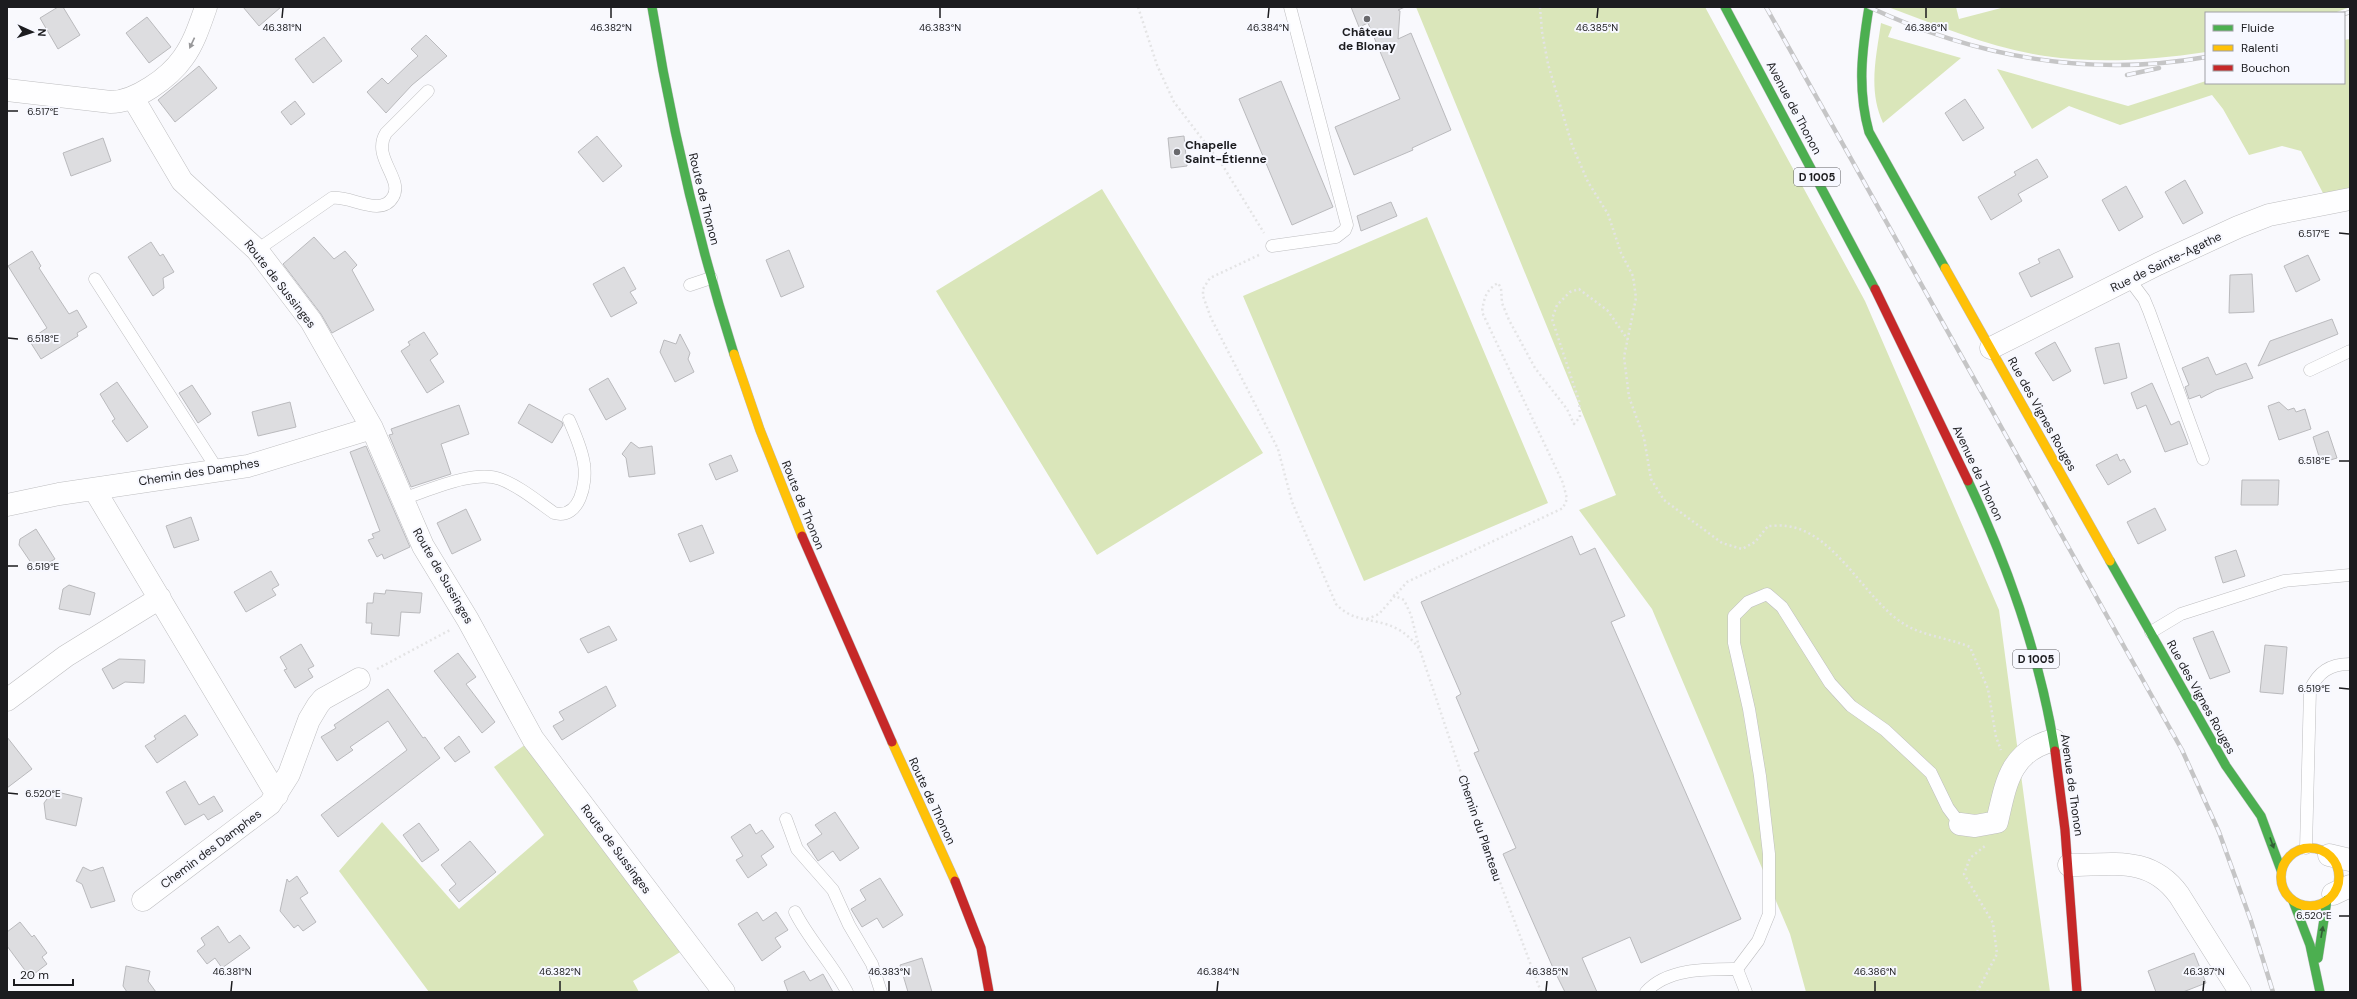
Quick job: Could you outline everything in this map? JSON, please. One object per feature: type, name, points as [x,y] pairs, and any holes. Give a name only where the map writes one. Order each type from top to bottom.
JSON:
[{"type":"main road","name":"Route de Thonon","points":[[652,7],[670,103],[711,278],[744,383],[781,486],[881,718],[966,904],[981,948],[989,992]]},
{"type":"main road","name":"Avenue de Thonon","points":[[1725,7],[1874,286],[1971,486],[2018,599],[2038,669],[2054,740],[2065,816],[2077,992]]},
{"type":"main road","name":"Rue des Vignes Rouges","points":[[1869,7],[1859,81],[1862,107],[1867,126],[2000,344],[2151,632],[2226,766],[2261,816],[2281,870]]},
{"type":"main road","name":"Rue des Vignes Rouges","points":[[2261,816],[2279,830]]},
{"type":"main road","points":[[2317,965],[2337,893],[2338,870],[2329,854],[2318,848],[2302,846],[2289,856],[2281,870],[2282,887],[2293,901],[2308,933],[2317,965],[2320,992]]},
{"type":"main road","points":[[2293,901],[2302,905],[2313,906],[2337,893]]},
{"type":"street","points":[[7,90],[111,102],[124,102],[133,98],[166,76],[187,53],[206,7]]},
{"type":"street","name":"Route de Sussinges","points":[[133,98],[182,181],[256,250],[311,321],[372,428],[423,546],[468,620],[524,724],[542,752],[724,992]]},
{"type":"street","name":"Rue de Sainte-Agathe","points":[[2000,344],[2129,279],[2256,220],[2283,212],[2350,199]]},
{"type":"street","name":"Chemin des Damphes","points":[[7,505],[94,489],[219,472],[261,463],[372,428]]},
{"type":"street","points":[[94,489],[277,795]]},
{"type":"street","points":[[7,700],[66,656],[160,598]]},
{"type":"street","name":"Chemin des Damphes","points":[[143,900],[262,812],[277,795],[289,774],[312,712],[323,699],[359,679]]},
{"type":"street","points":[[1960,824],[1975,826],[1997,822],[2011,773],[2024,754],[2033,747],[2054,740]]},
{"type":"street","points":[[2329,854],[2350,860]]},
{"type":"street","points":[[2069,865],[2135,865],[2160,876],[2170,884],[2178,895],[2240,992]]},
{"type":"lane","points":[[1272,246],[1336,237],[1345,230],[1347,225],[1290,7]]},
{"type":"lane","points":[[256,250],[332,198],[342,198],[378,206],[389,202],[395,194],[395,185],[382,153],[382,140],[386,133],[428,91]]},
{"type":"lane","points":[[690,285],[711,278]]},
{"type":"lane","points":[[95,279],[219,472]]},
{"type":"lane","points":[[2129,279],[2144,299],[2149,311],[2203,459]]},
{"type":"lane","points":[[2310,370],[2350,351]]},
{"type":"lane","points":[[402,499],[472,477],[487,476],[506,481],[554,513],[559,514],[569,512],[574,508],[581,495],[585,474],[583,457],[569,420]]},
{"type":"lane","points":[[2151,632],[2181,614],[2284,581],[2350,575]]},
{"type":"lane","points":[[1738,969],[1758,942],[1769,914],[1769,854],[1760,776],[1749,709],[1734,643],[1734,616],[1748,602],[1767,594],[1782,608],[1830,683],[1851,706],[1885,730],[1930,773],[1948,808],[1960,824]]},
{"type":"lane","points":[[2302,846],[2310,690],[2314,681],[2326,669],[2350,664]]},
{"type":"lane","points":[[786,819],[797,849],[833,890],[849,925],[872,964],[881,992]]},
{"type":"lane","points":[[795,912],[809,936],[832,966],[846,992]]},
{"type":"lane","points":[[1646,992],[1652,985],[1679,973],[1709,969],[1738,969]]},
{"type":"lane","points":[[1738,969],[1746,992]]},
{"type":"path","points":[[1138,7],[1157,65],[1174,102],[1236,185],[1272,246],[1253,258],[1210,278],[1203,289],[1204,302],[1227,352],[1278,449],[1292,502],[1332,597],[1342,610],[1349,615],[1392,625],[1404,631],[1420,650]]},
{"type":"path","points":[[1540,7],[1542,32],[1548,64],[1572,145],[1588,182],[1608,214],[1622,253],[1633,276],[1636,298],[1624,357],[1629,397],[1644,438],[1651,479],[1664,500],[1722,543],[1742,549],[1755,542],[1768,526],[1786,526],[1805,531],[1833,551],[1881,604],[1904,624],[1970,647],[1988,689],[1996,737],[2011,773]]},
{"type":"path","points":[[1366,619],[1379,614],[1393,595],[1407,582],[1563,508],[1566,499],[1563,483],[1482,312],[1484,298],[1490,287],[1498,283],[1501,288],[1502,303],[1508,320],[1535,368],[1567,408],[1574,424],[1580,417],[1579,400],[1552,319],[1557,304],[1570,292],[1579,289],[1608,311],[1628,340]]},
{"type":"path","points":[[1393,595],[1404,600],[1411,615],[1420,650]]},
{"type":"path","points":[[359,679],[468,620]]},
{"type":"path","name":"Chemin du Planteau","points":[[1420,650],[1476,818],[1541,992]]},
{"type":"path","points":[[1977,992],[1997,954],[1993,923],[1964,874],[1970,858],[1986,846],[1997,822]]},
{"type":"green space","points":[[1416,7],[1705,7],[1865,301],[1999,610],[2050,992],[1806,992],[1790,934],[1652,609],[1579,510],[1616,495]]},
{"type":"green space","points":[[1888,7],[1956,7],[1959,19],[2005,7],[2350,7],[2337,12],[2205,12],[2205,52],[2146,59],[2085,60],[2045,56],[2005,48],[1946,29]]},
{"type":"green space","points":[[1881,23],[1892,27],[1888,37],[1961,58],[1883,123],[1878,111],[1874,86],[1875,61]]},
{"type":"green space","points":[[2350,39],[2350,189],[2324,195],[2301,151],[2282,146],[2249,155],[2223,109],[2212,95],[2120,125],[2069,106],[2032,129],[1997,69],[2128,106],[2205,81],[2205,84],[2345,84],[2345,40]]},
{"type":"green space","points":[[1102,189],[1263,453],[1097,555],[936,291]]},
{"type":"green space","points":[[1427,217],[1548,503],[1364,581],[1243,296]]},
{"type":"green space","points":[[533,739],[690,946],[633,981],[639,992],[429,992],[339,871],[382,822],[459,909],[544,835],[494,767]]},
{"type":"building","points":[[58,7],[63,7],[80,35],[58,49],[40,18]]},
{"type":"building","points":[[243,7],[281,7],[259,26]]},
{"type":"building","points":[[1351,7],[1405,7],[1398,10],[1400,11],[1398,39],[1411,33],[1451,130],[1412,148],[1413,150],[1354,175],[1335,127],[1400,99],[1368,23],[1359,27]]},
{"type":"building","points":[[147,17],[171,47],[149,63],[126,33]]},
{"type":"building","points":[[426,35],[447,56],[412,85],[386,113],[367,92],[382,78],[388,84],[418,56],[411,49]]},
{"type":"building","points":[[324,37],[342,61],[313,83],[295,59]]},
{"type":"building","points":[[199,66],[217,88],[175,122],[158,100]]},
{"type":"building","points":[[1281,81],[1333,207],[1292,225],[1239,99]]},
{"type":"building","points":[[1965,99],[1984,128],[1963,141],[1945,113]]},
{"type":"building","points":[[295,101],[305,114],[291,125],[281,112]]},
{"type":"building","points":[[597,136],[622,166],[603,182],[578,152]]},
{"type":"building","name":"Chapelle Saint-Étienne","points":[[1184,136],[1187,166],[1171,168],[1168,138]]},
{"type":"building","points":[[103,138],[111,161],[71,176],[63,153]]},
{"type":"building","points":[[2037,159],[2048,177],[2018,194],[2022,201],[1991,220],[1978,197],[2016,175],[2014,172]]},
{"type":"building","points":[[2185,180],[2203,213],[2183,224],[2165,192]]},
{"type":"building","points":[[2126,186],[2143,217],[2119,231],[2102,200]]},
{"type":"building","points":[[1391,202],[1397,216],[1361,231],[1357,216]]},
{"type":"building","points":[[314,237],[334,259],[345,251],[357,265],[352,270],[374,310],[332,333],[321,314],[283,264]]},
{"type":"building","points":[[151,242],[160,256],[163,254],[174,272],[163,278],[164,288],[153,296],[128,257]]},
{"type":"building","points":[[2059,249],[2073,277],[2031,297],[2019,273],[2040,263],[2038,259]]},
{"type":"building","points":[[789,250],[804,287],[781,297],[766,260]]},
{"type":"building","points":[[32,251],[41,266],[39,268],[69,314],[77,310],[87,327],[77,333],[78,336],[41,359],[29,340],[47,328],[8,266]]},
{"type":"building","points":[[2308,255],[2320,280],[2296,292],[2284,266]]},
{"type":"building","points":[[624,267],[636,289],[630,292],[637,303],[611,317],[593,284]]},
{"type":"building","points":[[2252,274],[2254,312],[2229,313],[2230,275]]},
{"type":"building","points":[[2332,319],[2338,334],[2258,366],[2270,341]]},
{"type":"building","points":[[424,332],[438,354],[430,360],[444,382],[427,393],[401,351],[410,345],[408,342]]},
{"type":"building","points":[[680,334],[690,353],[688,359],[694,372],[675,382],[660,352],[664,340],[676,344]]},
{"type":"building","points":[[2055,342],[2071,371],[2053,381],[2035,353]]},
{"type":"building","points":[[2119,343],[2127,378],[2104,384],[2095,348]]},
{"type":"building","points":[[2208,357],[2216,375],[2246,363],[2253,378],[2216,390],[2201,398],[2200,395],[2189,399],[2185,387],[2189,385],[2182,368]]},
{"type":"building","points":[[608,378],[626,409],[606,420],[589,389]]},
{"type":"building","points":[[117,382],[148,427],[127,442],[112,421],[115,419],[100,394]]},
{"type":"building","points":[[2152,383],[2171,425],[2179,421],[2188,444],[2165,452],[2146,405],[2137,409],[2131,393]]},
{"type":"building","points":[[192,385],[211,414],[198,423],[179,393]]},
{"type":"building","points":[[290,402],[296,427],[258,436],[252,412]]},
{"type":"building","points":[[2279,402],[2288,410],[2294,408],[2296,412],[2305,409],[2311,429],[2279,440],[2268,406]]},
{"type":"building","points":[[529,404],[562,422],[563,425],[552,443],[518,423]]},
{"type":"building","points":[[459,405],[469,434],[441,444],[451,474],[411,487],[389,435],[393,434],[391,429]]},
{"type":"building","points":[[2328,431],[2337,458],[2321,463],[2313,437]]},
{"type":"building","points":[[631,442],[639,448],[652,446],[655,474],[629,477],[626,458],[622,454]]},
{"type":"building","points":[[366,446],[410,547],[384,559],[382,554],[377,557],[368,540],[374,538],[372,534],[380,531],[350,452]]},
{"type":"building","points":[[2117,454],[2120,461],[2124,459],[2131,472],[2108,485],[2096,465]]},
{"type":"building","points":[[731,455],[738,471],[716,480],[709,464]]},
{"type":"building","points":[[2242,480],[2279,480],[2278,505],[2241,505]]},
{"type":"building","points":[[2155,508],[2166,530],[2138,544],[2127,522]]},
{"type":"building","points":[[466,509],[481,540],[452,554],[437,523]]},
{"type":"building","points":[[191,517],[199,540],[174,548],[166,526]]},
{"type":"building","points":[[702,525],[714,553],[690,562],[678,534]]},
{"type":"building","points":[[36,529],[55,559],[36,570],[19,545],[20,539]]},
{"type":"building","points":[[1572,536],[1580,555],[1595,548],[1625,616],[1611,622],[1741,919],[1641,963],[1630,937],[1582,958],[1597,992],[1565,992],[1554,970],[1503,854],[1516,848],[1474,753],[1479,751],[1456,697],[1461,694],[1421,602]]},
{"type":"building","points":[[2236,550],[2245,576],[2223,583],[2215,557]]},
{"type":"building","points":[[271,571],[279,585],[272,589],[276,595],[246,612],[234,592]]},
{"type":"building","points":[[69,585],[95,593],[90,615],[59,609],[63,589]]},
{"type":"building","points":[[386,590],[422,593],[420,613],[401,612],[399,636],[371,634],[372,623],[366,623],[367,603],[373,603],[374,593],[385,594]]},
{"type":"building","points":[[609,626],[617,640],[588,653],[580,639]]},
{"type":"building","points":[[2213,631],[2230,672],[2210,679],[2193,638]]},
{"type":"building","points":[[301,644],[314,666],[308,669],[313,677],[295,688],[284,670],[287,669],[280,657]]},
{"type":"building","points":[[2265,645],[2287,647],[2283,694],[2260,692]]},
{"type":"building","points":[[458,653],[476,677],[466,684],[495,722],[482,733],[434,671]]},
{"type":"building","points":[[119,659],[145,660],[144,683],[125,682],[113,689],[102,669]]},
{"type":"building","points":[[606,686],[616,706],[562,740],[553,726],[564,720],[559,712]]},
{"type":"building","points":[[388,689],[423,738],[425,737],[440,758],[338,837],[321,815],[407,750],[388,721],[350,747],[353,750],[337,761],[321,737],[336,728],[334,725]]},
{"type":"building","points":[[185,715],[198,735],[157,763],[145,746],[156,739],[154,736]]},
{"type":"building","points":[[459,736],[470,752],[455,762],[444,748]]},
{"type":"building","points":[[7,737],[32,769],[7,788]]},
{"type":"building","points":[[185,781],[199,805],[214,796],[223,811],[208,820],[204,814],[185,825],[166,792]]},
{"type":"building","points":[[53,791],[82,798],[76,826],[46,819],[44,803]]},
{"type":"building","points":[[835,812],[859,848],[840,861],[833,851],[818,861],[807,844],[822,834],[815,825]]},
{"type":"building","points":[[419,823],[439,850],[422,862],[403,835]]},
{"type":"building","points":[[750,824],[756,834],[762,830],[774,847],[761,856],[767,865],[748,878],[736,860],[743,856],[731,837]]},
{"type":"building","points":[[470,841],[496,872],[459,902],[449,890],[456,884],[441,865]]},
{"type":"building","points":[[83,867],[91,871],[103,867],[115,901],[91,908],[82,884],[76,881]]},
{"type":"building","points":[[297,876],[308,893],[300,898],[316,922],[303,931],[298,925],[294,928],[280,911],[287,879],[289,882]]},
{"type":"building","points":[[880,878],[903,915],[883,928],[877,918],[862,927],[851,909],[866,900],[860,890]]},
{"type":"building","points":[[757,912],[763,921],[776,912],[788,930],[775,938],[781,947],[762,961],[738,924]]},
{"type":"building","points":[[20,922],[32,937],[34,935],[47,953],[42,957],[47,964],[30,977],[7,946],[7,932]]},
{"type":"building","points":[[218,926],[229,943],[240,935],[250,948],[222,968],[215,958],[207,964],[197,951],[205,945],[201,938]]},
{"type":"building","points":[[2194,953],[2206,983],[2183,992],[2156,992],[2148,971]]},
{"type":"building","points":[[922,958],[932,992],[908,992],[900,965]]},
{"type":"building","points":[[126,966],[150,971],[148,981],[156,992],[127,992],[123,986]]},
{"type":"building","points":[[804,971],[810,981],[823,974],[833,992],[788,992],[784,981]]},
{"type":"railway","points":[[1766,7],[2182,750],[2219,832],[2251,921],[2273,992]]},
{"type":"railway","points":[[1869,7],[1950,39],[2034,59],[2076,64],[2119,65],[2163,63],[2205,57]]},
{"type":"railway","points":[[2345,14],[2350,12]]},
{"type":"railway","points":[[2127,75],[2159,68]]},
{"type":"traffic: fast","points":[[652,7],[677,139],[697,225],[734,354]]},
{"type":"traffic: fast","points":[[1725,7],[1875,289]]},
{"type":"traffic: fast","points":[[1869,7],[1864,39],[1862,70],[1863,100],[1869,132],[1945,268]]},
{"type":"traffic: fast","points":[[1968,481],[2010,580],[2032,647],[2049,716],[2055,751]]},
{"type":"traffic: fast","points":[[2110,561],[2226,766],[2261,816],[2281,870]]},
{"type":"traffic: fast","points":[[2318,958],[2327,900]]},
{"type":"traffic: fast","points":[[2293,901],[2310,945],[2320,992]]},
{"type":"traffic: slow","points":[[1945,268],[2110,561]]},
{"type":"traffic: slow","points":[[734,354],[760,430],[802,536]]},
{"type":"traffic: slow","points":[[892,742],[955,881]]},
{"type":"traffic: slow","points":[[2304,848],[2316,848],[2331,856],[2339,871],[2339,877],[2339,883],[2331,898],[2316,906],[2304,906],[2289,898],[2281,883],[2281,871],[2289,856],[2304,848]]},
{"type":"traffic: jam","points":[[1875,289],[1968,481]]},
{"type":"traffic: jam","points":[[802,536],[892,742]]},
{"type":"traffic: jam","points":[[2055,751],[2065,830],[2077,992]]},
{"type":"traffic: jam","points":[[955,881],[981,948],[989,992]]},
{"type":"place","name":"Château de Blonay","points":[[1367,19]]},
{"type":"place","name":"Chapelle Saint-Étienne","points":[[1177,152]]}]
